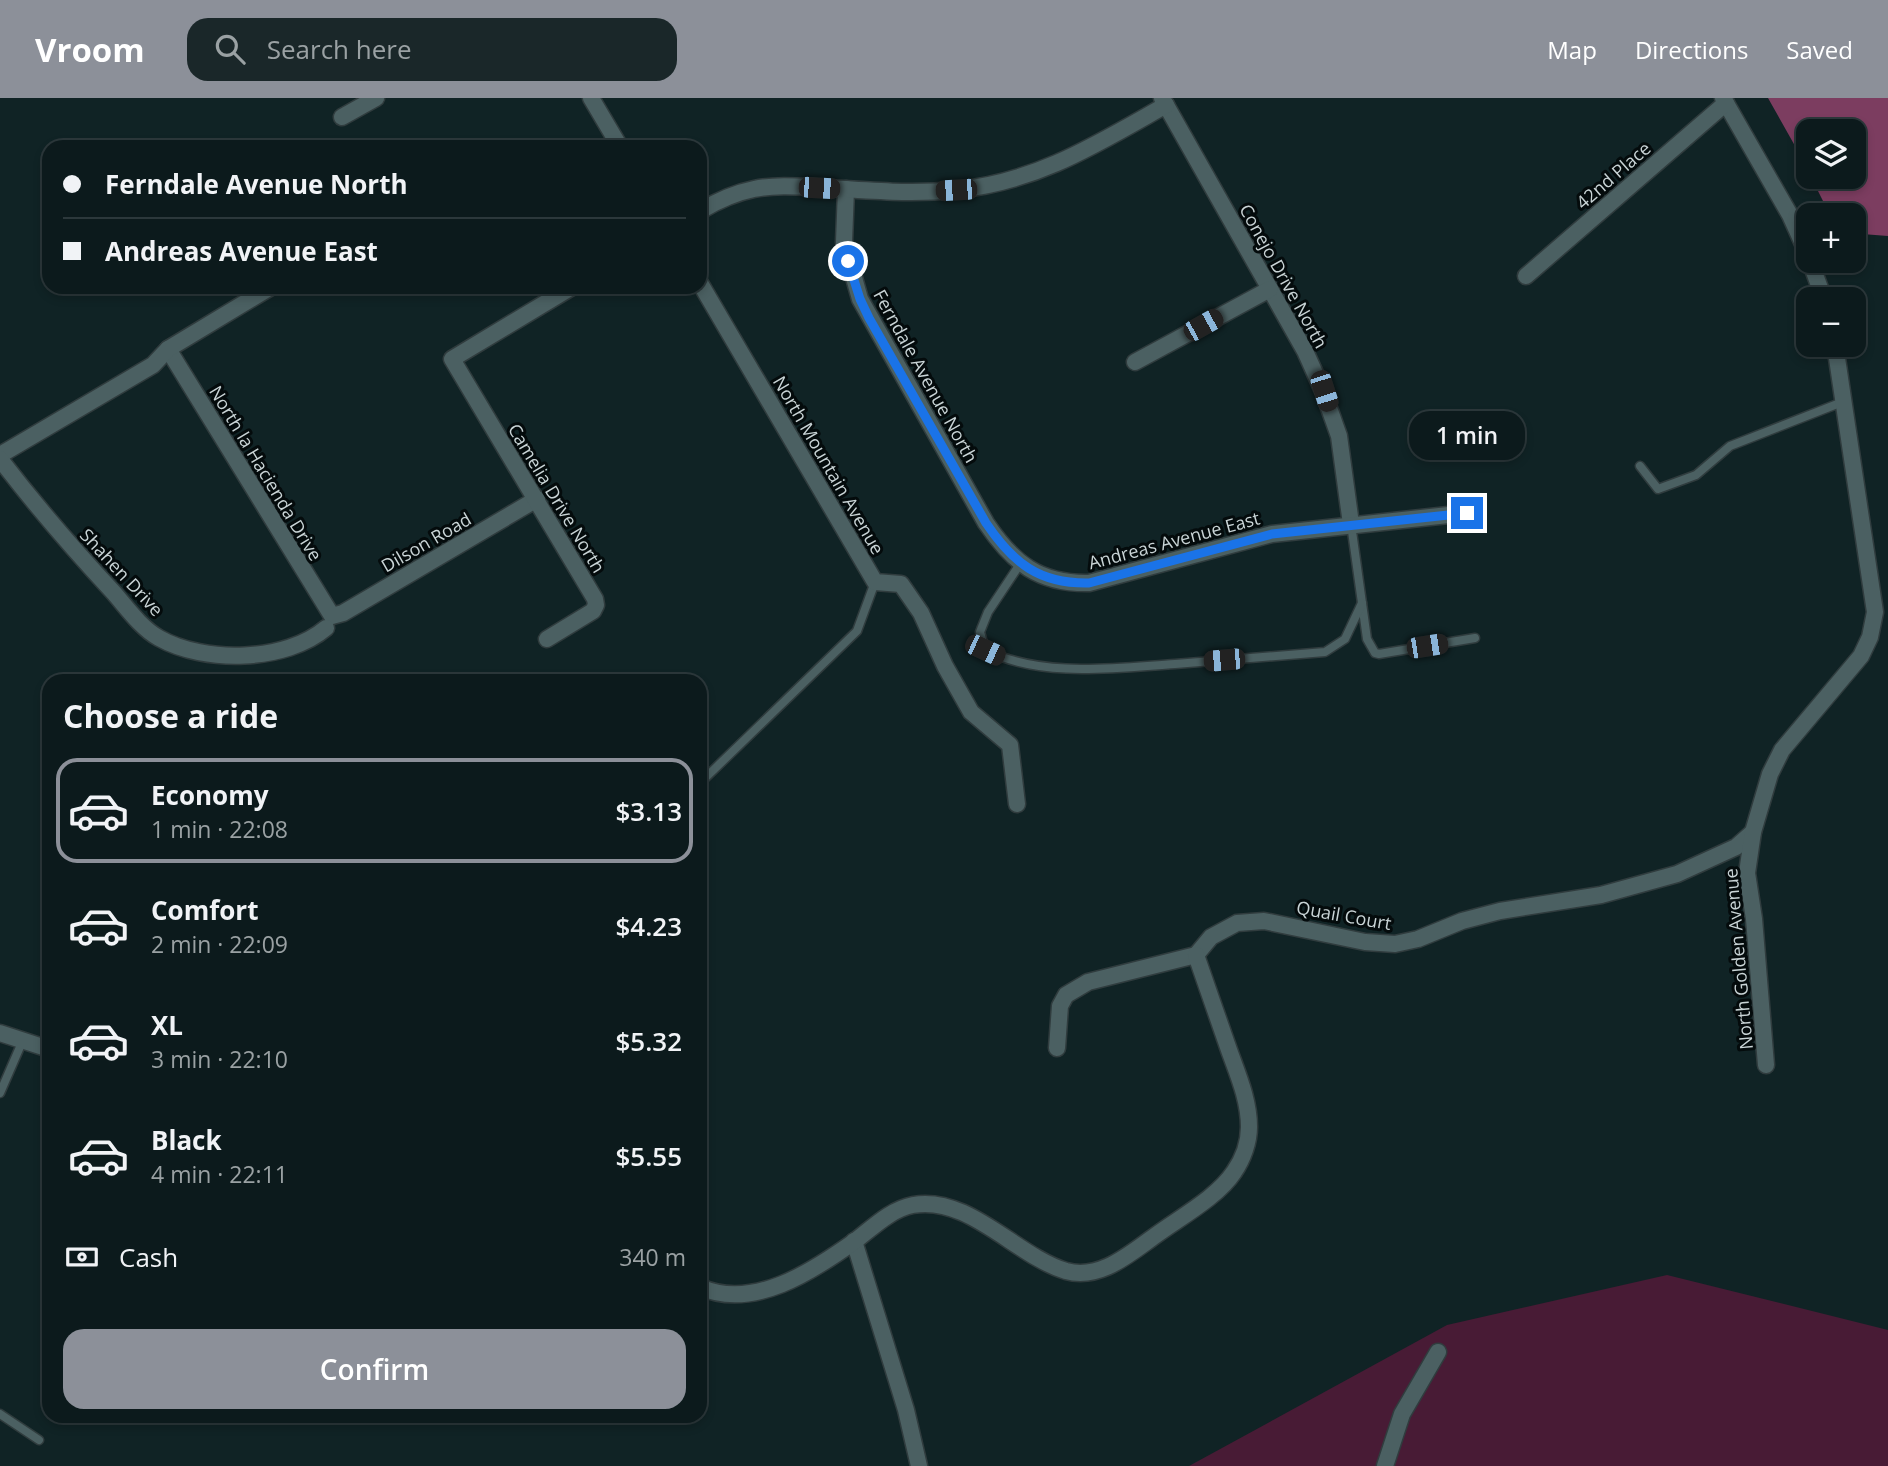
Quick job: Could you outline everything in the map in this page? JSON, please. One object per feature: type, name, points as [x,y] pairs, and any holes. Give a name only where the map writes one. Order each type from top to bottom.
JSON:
[{"type":"street","points":[[342,117],[376,98]]},
{"type":"street","points":[[593,100],[616,140]]},
{"type":"street","points":[[1724,101],[1796,228]]},
{"type":"street","name":"42nd Place","points":[[1526,276],[1724,101]]},
{"type":"street","points":[[707,207],[720,199],[755,188],[792,186],[906,193],[956,190],[1022,177],[1072,156],[1164,102]]},
{"type":"street","name":"Conejo Drive North","points":[[1164,102],[1305,351],[1324,391],[1339,436],[1352,524]]},
{"type":"street","name":"Ferndale Avenue North","points":[[846,190],[844,242],[860,299],[986,523],[1003,548],[1020,564]]},
{"type":"street","points":[[1135,362],[1270,289]]},
{"type":"street","points":[[0,457],[153,365],[168,349],[259,294]]},
{"type":"street","name":"Camelia Drive North","points":[[547,639],[593,611],[595,599],[452,359],[560,294]]},
{"type":"street","name":"North Mountain Avenue","points":[[706,294],[875,582],[901,584],[921,613],[945,666],[971,712],[1010,745],[1017,804]]},
{"type":"street","name":"North la Hacienda Drive","points":[[168,349],[330,614],[330,622]]},
{"type":"street","name":"North Golden Avenue","points":[[1766,1065],[1754,919],[1747,873],[1753,832],[1770,774],[1782,750],[1861,656],[1870,637],[1875,612],[1837,357]]},
{"type":"street","name":"Shahen Drive","points":[[0,457],[31,500],[83,560],[158,638],[208,653],[265,654],[314,638],[330,622]]},
{"type":"street","name":"Dilson Road","points":[[330,622],[537,499]]},
{"type":"street","name":"Andreas Avenue East","points":[[1020,564],[1047,578],[1067,584],[1089,583],[1272,534],[1467,513]]},
{"type":"street","name":"Quail Court","points":[[1056,1048],[1060,1006],[1066,995],[1076,988],[1088,982],[1196,955],[1211,937],[1237,923],[1264,921],[1365,942],[1395,944],[1418,939],[1462,921],[1500,911],[1601,895],[1677,874],[1736,847],[1753,832]]},
{"type":"street","points":[[707,1290],[719,1294],[737,1295],[771,1289],[817,1266],[900,1209],[914,1205],[941,1205],[954,1209],[1052,1265],[1080,1273],[1101,1270],[1115,1263],[1212,1195],[1235,1172],[1245,1146],[1249,1125],[1244,1093],[1196,955]]},
{"type":"street","points":[[0,1033],[42,1047]]},
{"type":"street","points":[[854,1241],[906,1410],[919,1466]]},
{"type":"street","points":[[1385,1466],[1402,1414],[1438,1352]]},
{"type":"lane","points":[[1640,466],[1658,489],[1696,475],[1730,446],[1845,401]]},
{"type":"lane","points":[[1352,524],[1367,639],[1374,653],[1475,638]]},
{"type":"lane","points":[[1020,564],[988,612],[980,632],[985,650],[1001,658],[1042,666],[1097,670],[1325,652],[1345,639],[1362,603]]},
{"type":"lane","points":[[707,776],[857,631],[875,582]]},
{"type":"lane","points":[[0,1093],[23,1040]]},
{"type":"lane","points":[[0,1414],[39,1440]]},
{"type":"shaded area","points":[[1768,98],[1888,98],[1888,236],[1866,234],[1866,203],[1824,203],[1817,189],[1866,189],[1866,119],[1796,119],[1796,148]]},
{"type":"shaded area","points":[[1667,1275],[1888,1330],[1888,1466],[1189,1466],[1447,1325]]},
{"type":"route","points":[[848,261],[869,318],[986,523],[1003,548],[1020,564],[1047,578],[1067,584],[1089,583],[1272,534],[1467,513]]}]
